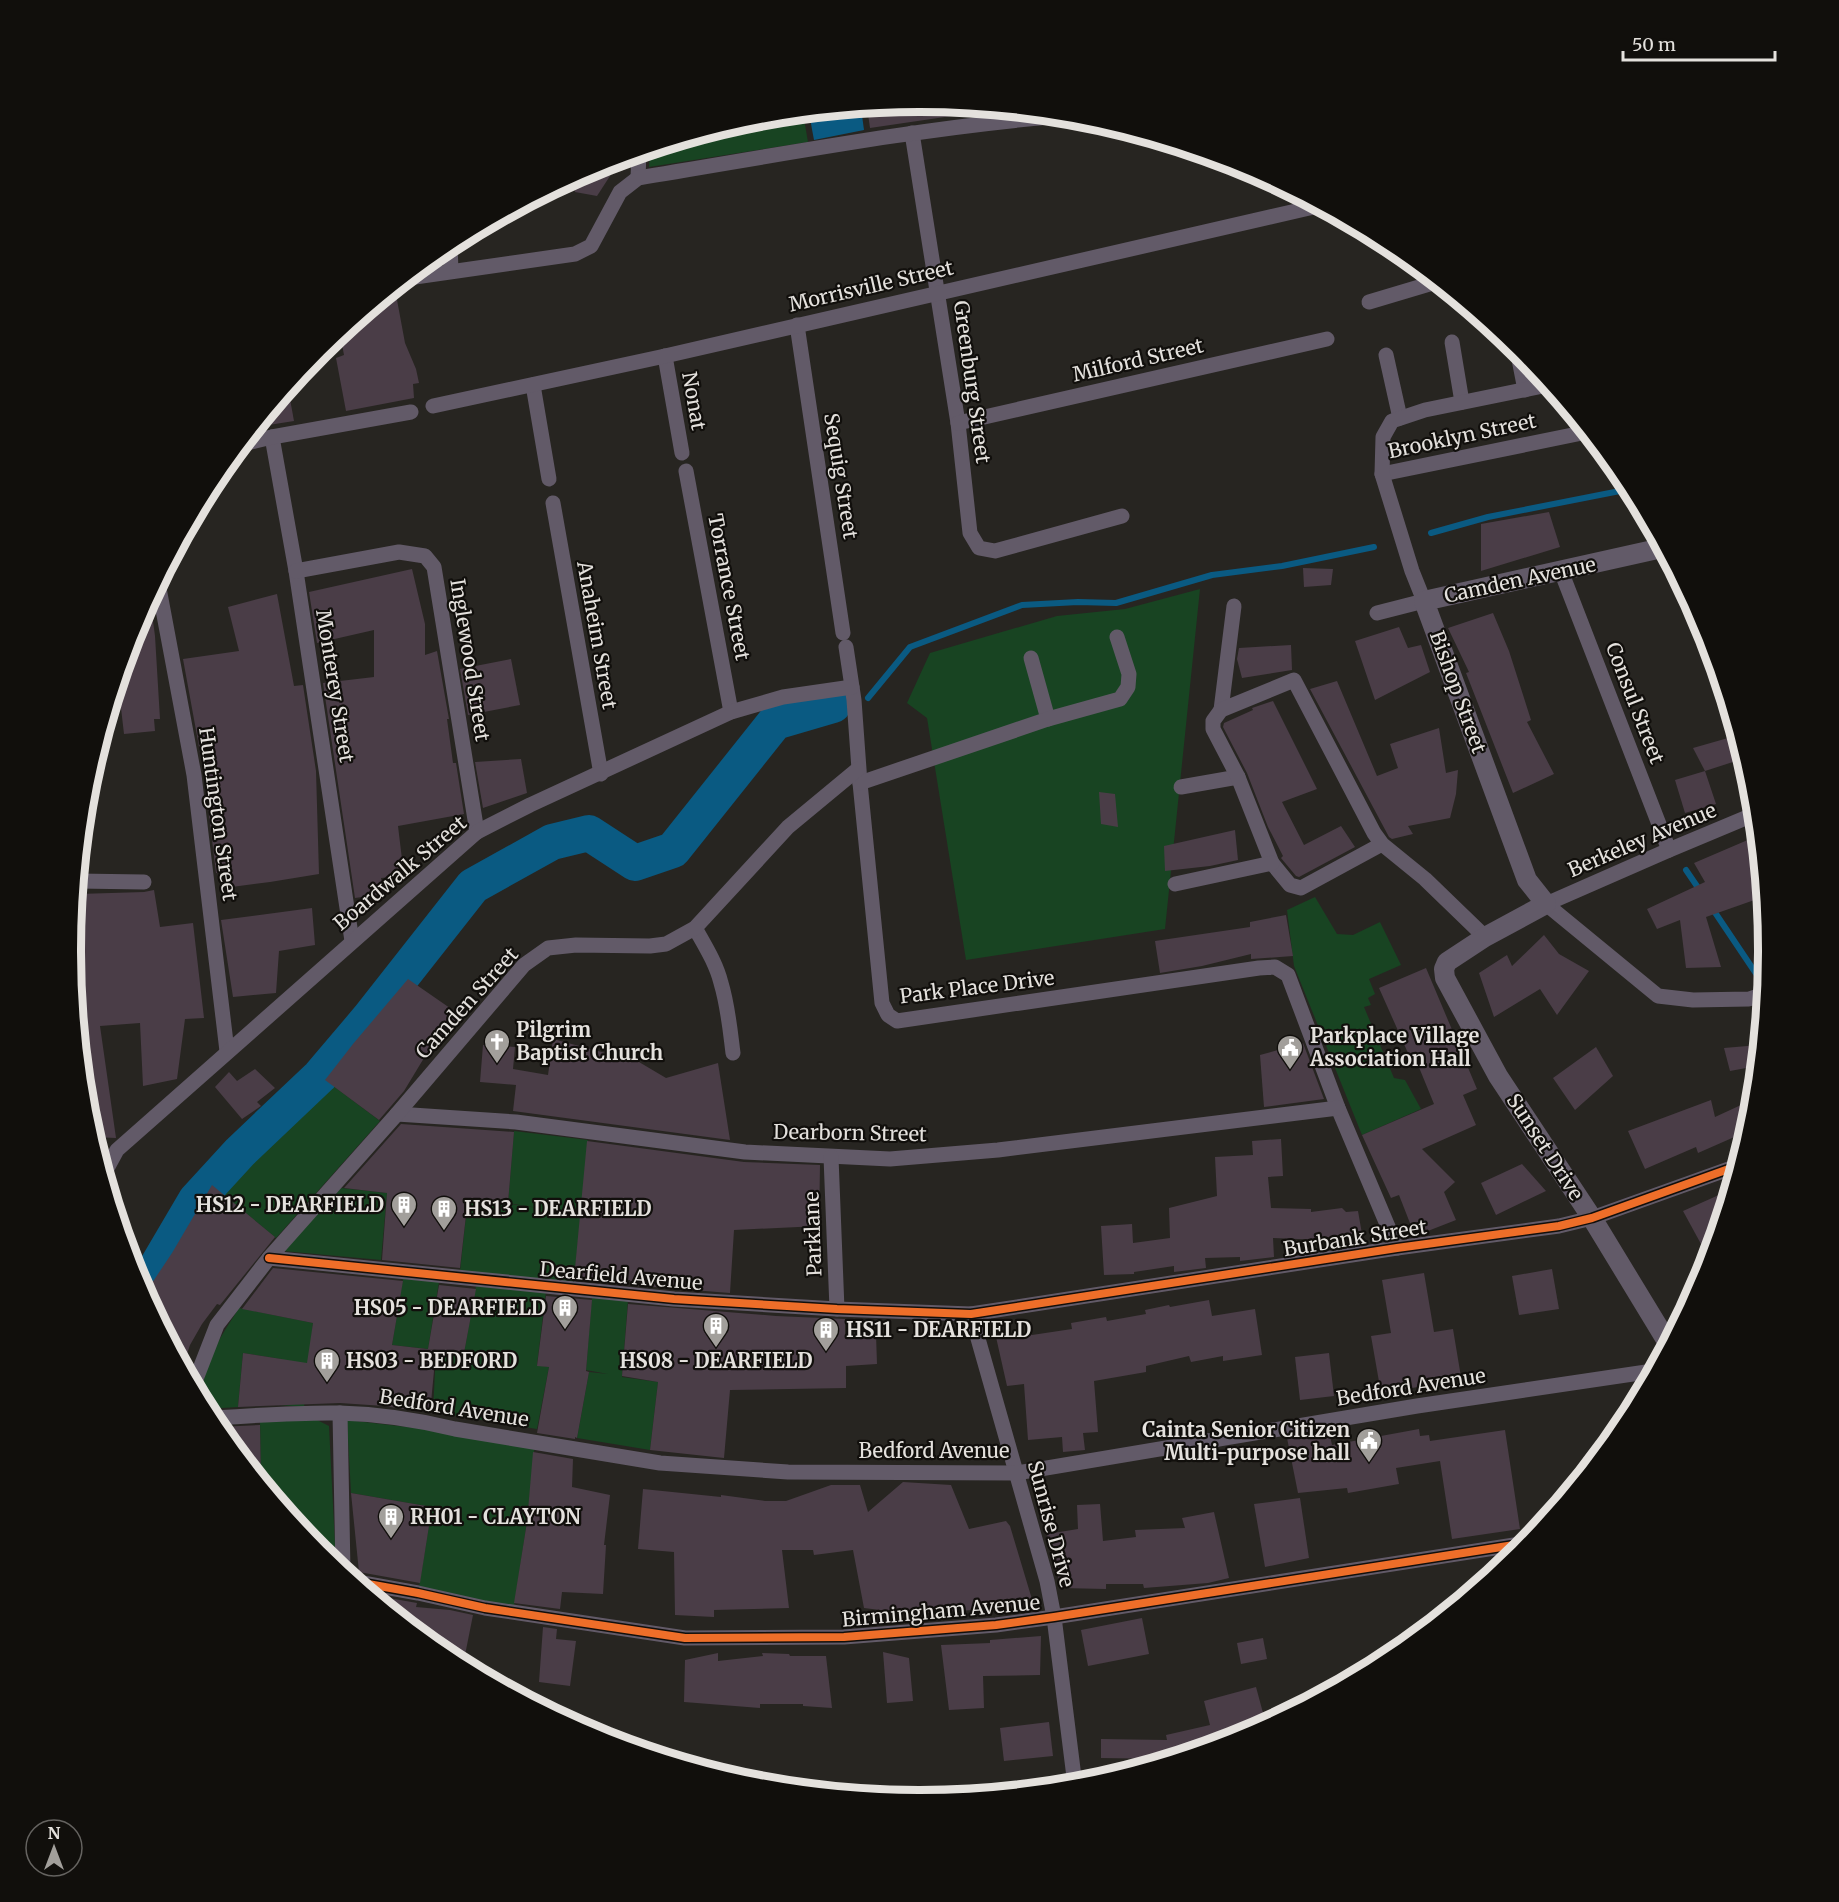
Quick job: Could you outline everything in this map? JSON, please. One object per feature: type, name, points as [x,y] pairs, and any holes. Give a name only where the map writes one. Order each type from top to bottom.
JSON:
[{"type":"street","points":[[424,275],[575,254],[584,250],[591,246],[620,192],[638,178],[912,133],[1022,119]]},
{"type":"street","name":"Greenburg Street","points":[[912,133],[958,423],[970,534],[979,548],[994,550],[1122,516]]},
{"type":"street","points":[[638,178],[639,161]]},
{"type":"street","name":"Morrisville Street","points":[[433,406],[664,356],[1308,208]]},
{"type":"street","points":[[450,257],[451,271]]},
{"type":"street","points":[[1369,302],[1428,284]]},
{"type":"street","name":"Sequig Street","points":[[797,325],[852,687]]},
{"type":"street","name":"Milford Street","points":[[958,423],[1327,339]]},
{"type":"street","points":[[1452,342],[1462,402]]},
{"type":"street","points":[[1386,355],[1400,418],[1425,410],[1539,387]]},
{"type":"street","name":"Nonat","points":[[664,356],[682,453]]},
{"type":"street","points":[[1521,367],[1525,390]]},
{"type":"street","points":[[533,385],[549,478]]},
{"type":"street","points":[[254,441],[411,412]]},
{"type":"street","name":"Bishop Street","points":[[1400,418],[1392,421],[1383,437],[1382,474],[1412,571],[1527,880],[1546,904]]},
{"type":"street","name":"Brooklyn Street","points":[[1382,474],[1579,434]]},
{"type":"street","name":"Monterey Street","points":[[272,437],[296,571],[352,941]]},
{"type":"street","name":"Torrance Street","points":[[686,471],[731,712]]},
{"type":"street","name":"Anaheim Street","points":[[553,503],[601,774]]},
{"type":"street","name":"Camden Avenue","points":[[1377,613],[1655,549]]},
{"type":"street","name":"Inglewood Street","points":[[296,571],[399,552],[425,556],[434,567],[477,832]]},
{"type":"street","name":"Consul Street","points":[[1561,571],[1669,850]]},
{"type":"street","name":"Huntington Street","points":[[160,595],[194,775],[227,1051]]},
{"type":"street","points":[[1234,606],[1221,710],[1213,721],[1213,729],[1238,777],[1272,863],[1290,885],[1301,888],[1382,844]]},
{"type":"street","points":[[859,776],[1120,699],[1128,687],[1129,674],[1118,637]]},
{"type":"street","points":[[1031,658],[1048,719]]},
{"type":"street","points":[[1221,710],[1294,680],[1374,833],[1382,844],[1425,879],[1485,937],[1546,904],[1658,996],[1693,1000],[1749,999],[1756,997]]},
{"type":"street","name":"Boardwalk Street","points":[[109,1165],[117,1150],[477,832],[731,712],[783,697],[852,687]]},
{"type":"street","name":"Park Place Drive","points":[[852,687],[882,1003],[888,1015],[897,1021],[1259,968],[1275,968],[1288,975],[1338,1108]]},
{"type":"street","name":"Camden Street","points":[[197,1376],[217,1325],[269,1258],[397,1114],[524,965],[548,948],[576,945],[650,946],[666,944],[695,928],[788,827],[859,776]]},
{"type":"street","points":[[1181,787],[1238,777]]},
{"type":"street","name":"Berkeley Avenue","points":[[1546,904],[1747,817]]},
{"type":"street","points":[[1175,884],[1272,863]]},
{"type":"street","points":[[84,881],[144,882]]},
{"type":"street","points":[[695,928],[721,981],[728,1009],[733,1053]]},
{"type":"street","name":"Sunset Drive","points":[[1485,937],[1447,962],[1444,978],[1498,1076],[1592,1218],[1664,1337]]},
{"type":"street","points":[[1338,1108],[1397,1248]]},
{"type":"street","name":"Dearborn Street","points":[[397,1114],[516,1122],[745,1152],[890,1159],[998,1150],[1338,1108]]},
{"type":"street","name":"Parklane","points":[[831,1157],[837,1309]]},
{"type":"street","name":"Burbank Street","points":[[971,1314],[1397,1248],[1559,1226],[1592,1218],[1729,1169]]},
{"type":"street","name":"Dearfield Avenue","points":[[269,1258],[674,1299],[971,1314]]},
{"type":"street","name":"Sunrise Drive","points":[[971,1314],[1047,1581],[1054,1617],[1075,1774]]},
{"type":"street","name":"Bedford Avenue","points":[[222,1418],[340,1413],[375,1415],[660,1463],[788,1472],[1016,1473],[1417,1406],[1645,1372]]},
{"type":"street","points":[[340,1413],[343,1559]]},
{"type":"street","name":"Birmingham Avenue","points":[[371,1585],[484,1608],[685,1638],[844,1637],[996,1625],[1510,1546]]},
{"type":"green space","points":[[804,121],[808,142],[649,167],[650,157],[702,141]]},
{"type":"green space","points":[[1200,589],[1165,929],[966,960],[927,718],[907,703],[930,653],[1057,616],[1125,609]]},
{"type":"green space","points":[[1315,897],[1337,934],[1353,935],[1380,922],[1401,965],[1369,979],[1375,994],[1368,998],[1371,1005],[1364,1007],[1394,1078],[1405,1080],[1421,1109],[1362,1135],[1294,966],[1287,910]]},
{"type":"green space","points":[[320,1076],[380,1121],[276,1238],[212,1185],[240,1152],[298,1104]]},
{"type":"green space","points":[[514,1131],[588,1140],[574,1282],[460,1271],[468,1198],[545,1209],[508,1203]]},
{"type":"green space","points":[[341,1188],[387,1193],[381,1260],[283,1251]]},
{"type":"green space","points":[[403,1279],[439,1282],[428,1349],[392,1345]]},
{"type":"green space","points":[[476,1286],[546,1291],[537,1365],[549,1367],[537,1429],[433,1412],[436,1350],[482,1357],[464,1353]]},
{"type":"green space","points":[[592,1296],[628,1300],[622,1377],[658,1382],[650,1450],[577,1438],[589,1372],[608,1374],[586,1370]]},
{"type":"green space","points":[[239,1308],[313,1323],[304,1407],[280,1405],[281,1359],[243,1353],[238,1407],[217,1408],[204,1387],[206,1369],[217,1343]]},
{"type":"green space","points":[[313,1418],[329,1426],[335,1552],[289,1504],[261,1469],[260,1420]]},
{"type":"green space","points":[[347,1420],[535,1442],[527,1522],[513,1613],[418,1593],[432,1507],[351,1493]]},
{"type":"water","points":[[862,114],[864,130],[814,140],[810,120]]},
{"type":"building","points":[[920,112],[967,114],[870,128],[868,114]]},
{"type":"building","points":[[613,171],[597,196],[575,192],[575,187]]},
{"type":"building","points":[[396,297],[405,343],[419,383],[413,384],[414,398],[346,411],[336,358],[344,355],[342,344]]},
{"type":"building","points":[[290,397],[294,421],[267,425]]},
{"type":"building","points":[[1549,512],[1560,547],[1481,571],[1481,524]]},
{"type":"building","points":[[1303,568],[1333,569],[1331,585],[1304,587]]},
{"type":"building","points":[[412,569],[425,624],[425,655],[437,651],[449,719],[447,719],[453,763],[456,763],[464,814],[398,826],[404,876],[381,878],[384,894],[355,898],[323,683],[374,677],[374,630],[317,643],[309,592]]},
{"type":"building","points":[[277,594],[294,686],[303,685],[316,771],[319,874],[224,888],[226,874],[216,873],[204,774],[183,659],[239,651],[228,607]]},
{"type":"building","points":[[1493,613],[1509,651],[1531,720],[1527,722],[1554,774],[1513,793],[1466,673],[1469,672],[1448,628]]},
{"type":"building","points":[[152,614],[160,719],[154,719],[155,731],[124,734],[120,699]]},
{"type":"building","points":[[1399,627],[1408,648],[1421,645],[1430,672],[1375,700],[1355,641]]},
{"type":"building","points":[[1291,645],[1292,670],[1242,678],[1237,659],[1239,648]]},
{"type":"building","points":[[511,659],[520,705],[468,715],[460,669]]},
{"type":"building","points":[[1337,681],[1377,776],[1398,768],[1390,744],[1439,728],[1446,773],[1458,770],[1456,794],[1450,818],[1408,826],[1413,834],[1392,839],[1389,837],[1310,689]]},
{"type":"building","points":[[1273,701],[1317,789],[1282,802],[1304,845],[1341,826],[1355,847],[1299,877],[1281,858],[1283,856],[1268,827],[1247,773],[1223,727],[1224,723],[1253,710],[1252,708]]},
{"type":"building","points":[[1728,738],[1736,761],[1705,771],[1693,748]]},
{"type":"building","points":[[521,759],[527,793],[483,808],[475,762]]},
{"type":"building","points":[[1705,771],[1716,804],[1685,813],[1675,780]]},
{"type":"building","points":[[1099,792],[1115,794],[1118,827],[1101,824]]},
{"type":"building","points":[[1235,830],[1238,860],[1165,871],[1164,846]]},
{"type":"building","points":[[1750,839],[1756,899],[1706,917],[1721,967],[1686,968],[1680,920],[1657,929],[1647,909],[1705,882],[1694,863]]},
{"type":"building","points":[[154,890],[160,927],[193,923],[204,1018],[185,1019],[177,1079],[143,1086],[140,1023],[100,1026],[116,1138],[102,1137],[88,1060],[83,1006],[81,951],[83,894]]},
{"type":"building","points":[[312,908],[315,945],[279,951],[276,993],[233,997],[221,920]]},
{"type":"building","points":[[1286,915],[1293,956],[1251,959],[1251,954],[1160,973],[1155,941],[1250,927],[1250,922]]},
{"type":"building","points":[[1544,935],[1559,954],[1589,971],[1557,1015],[1540,989],[1494,1017],[1479,973],[1507,955],[1512,966]]},
{"type":"building","points":[[1426,968],[1477,1089],[1463,1095],[1476,1125],[1422,1149],[1455,1182],[1444,1192],[1456,1220],[1415,1236],[1399,1195],[1391,1198],[1362,1135],[1434,1104],[1416,1060],[1412,1062],[1379,988]]},
{"type":"building","points":[[408,979],[460,1015],[427,1053],[404,1091],[379,1120],[325,1080]]},
{"type":"building","points":[[553,1039],[639,1062],[666,1078],[718,1063],[730,1140],[513,1111],[516,1085],[480,1082],[483,1045],[515,1047],[513,1069],[548,1075]]},
{"type":"building","name":"Parkplace Village Association Hall","points":[[1303,1043],[1324,1099],[1264,1107],[1260,1055]]},
{"type":"building","points":[[1752,1046],[1750,1067],[1730,1071],[1724,1048]]},
{"type":"building","points":[[1596,1047],[1613,1076],[1575,1110],[1553,1078]]},
{"type":"building","points":[[255,1069],[275,1088],[257,1102],[261,1106],[242,1119],[215,1087],[229,1072],[237,1081]]},
{"type":"building","points":[[1711,1100],[1715,1117],[1744,1104],[1737,1136],[1698,1153],[1696,1147],[1645,1169],[1628,1131]]},
{"type":"building","points":[[401,1124],[514,1132],[508,1203],[468,1198],[460,1268],[382,1260],[387,1193],[344,1188]]},
{"type":"building","points":[[1281,1139],[1283,1176],[1268,1177],[1271,1208],[1311,1209],[1311,1212],[1342,1208],[1346,1212],[1358,1211],[1362,1234],[1323,1240],[1273,1238],[1274,1257],[1240,1261],[1240,1257],[1205,1258],[1206,1268],[1174,1272],[1174,1266],[1134,1272],[1134,1274],[1104,1275],[1101,1226],[1132,1224],[1133,1243],[1170,1238],[1169,1208],[1217,1196],[1215,1157],[1253,1155],[1252,1141]]},
{"type":"building","points":[[587,1141],[744,1162],[820,1165],[819,1226],[734,1230],[730,1293],[630,1285],[630,1280],[574,1279]]},
{"type":"building","points":[[1522,1164],[1546,1191],[1496,1215],[1481,1183]]},
{"type":"building","points":[[212,1185],[275,1237],[202,1324],[186,1357],[151,1285]]},
{"type":"building","points":[[1722,1194],[1706,1241],[1701,1244],[1683,1211]]},
{"type":"building","points":[[273,1268],[403,1281],[392,1345],[436,1350],[430,1413],[384,1406],[340,1403],[238,1407],[243,1353],[307,1363],[313,1323],[242,1309]]},
{"type":"building","points":[[1552,1269],[1559,1309],[1519,1315],[1512,1276]]},
{"type":"building","points":[[1424,1273],[1434,1332],[1453,1329],[1461,1377],[1381,1393],[1371,1336],[1391,1333],[1382,1280]]},
{"type":"building","points":[[439,1285],[476,1289],[464,1353],[428,1349]]},
{"type":"building","points":[[546,1296],[592,1300],[586,1371],[589,1372],[575,1439],[537,1433],[549,1367],[537,1366]]},
{"type":"building","points":[[1209,1300],[1212,1316],[1255,1309],[1262,1355],[1223,1361],[1223,1356],[1191,1362],[1189,1356],[1146,1366],[1146,1372],[1094,1381],[1098,1432],[1083,1433],[1085,1450],[1063,1452],[1062,1437],[1028,1440],[1024,1384],[1007,1386],[996,1337],[1072,1329],[1071,1323],[1106,1317],[1107,1321],[1146,1314],[1145,1310],[1169,1305],[1170,1307]]},
{"type":"building","points":[[628,1304],[845,1319],[845,1335],[876,1334],[877,1364],[846,1366],[846,1388],[730,1390],[724,1458],[650,1450],[658,1382],[622,1376]]},
{"type":"building","points":[[1329,1353],[1334,1396],[1300,1400],[1295,1357]]},
{"type":"building","points":[[260,1425],[261,1469],[254,1461],[229,1426]]},
{"type":"building","points":[[1419,1429],[1420,1436],[1429,1435],[1430,1441],[1505,1430],[1520,1529],[1452,1539],[1440,1461],[1396,1468],[1399,1484],[1348,1493],[1347,1488],[1298,1493],[1287,1438],[1329,1431],[1332,1445]]},
{"type":"building","points":[[533,1452],[573,1459],[572,1487],[610,1495],[604,1545],[606,1545],[603,1594],[562,1592],[560,1609],[514,1603],[527,1522]]},
{"type":"building","points":[[903,1482],[951,1485],[969,1529],[1006,1521],[1010,1526],[1034,1606],[912,1614],[864,1608],[853,1550],[814,1555],[813,1550],[782,1550],[789,1608],[714,1610],[714,1617],[675,1615],[674,1552],[638,1549],[643,1489],[786,1501],[831,1485],[860,1485],[868,1512]]},
{"type":"building","name":"RH01 - CLAYTON","points":[[351,1493],[432,1507],[420,1583],[359,1572]]},
{"type":"building","points":[[1300,1498],[1309,1558],[1265,1567],[1254,1504]]},
{"type":"building","points":[[1100,1504],[1103,1541],[1136,1537],[1135,1530],[1185,1528],[1182,1518],[1214,1512],[1229,1578],[1208,1583],[1144,1588],[1143,1584],[1106,1584],[1106,1589],[1061,1588],[1047,1534],[1078,1529],[1077,1505]]},
{"type":"building","points":[[387,1598],[417,1603],[416,1607],[473,1615],[465,1655]]},
{"type":"building","points":[[1142,1618],[1149,1654],[1088,1666],[1081,1630]]},
{"type":"building","points":[[543,1627],[557,1629],[556,1639],[576,1641],[570,1686],[539,1682]]},
{"type":"building","points":[[1041,1636],[1040,1675],[983,1676],[984,1708],[949,1710],[941,1645],[990,1643],[990,1640]]},
{"type":"building","points":[[1263,1638],[1267,1659],[1241,1664],[1237,1643]]},
{"type":"building","points":[[883,1652],[909,1658],[913,1701],[887,1703]]},
{"type":"building","points":[[718,1653],[718,1661],[763,1656],[762,1653],[826,1656],[832,1708],[803,1706],[803,1704],[760,1704],[760,1708],[684,1702],[685,1660]]},
{"type":"building","points":[[1256,1687],[1264,1715],[1189,1745],[1145,1759],[1101,1758],[1101,1739],[1167,1740],[1166,1735],[1210,1725],[1204,1701]]},
{"type":"building","points":[[1049,1722],[1053,1756],[1004,1761],[1000,1728]]},
{"type":"waterway","points":[[1431,533],[1488,517],[1621,491]]},
{"type":"waterway","points":[[868,698],[910,647],[1022,605],[1078,602],[1116,603],[1212,575],[1282,566],[1374,547]]},
{"type":"waterway","points":[[149,1280],[196,1200],[240,1152],[320,1076],[370,1017],[473,886],[552,842],[589,833],[635,863],[673,850],[775,722],[833,705]]},
{"type":"waterway","points":[[1686,870],[1701,892]]},
{"type":"waterway","points":[[1712,908],[1757,975]]},
{"type":"cycle path","points":[[269,1258],[674,1299],[971,1314],[1397,1248],[1559,1226],[1592,1218],[1729,1169]]},
{"type":"cycle path","points":[[371,1585],[485,1608],[685,1638],[844,1637],[996,1625],[1510,1546]]},
{"type":"place","name":"Pilgrim Baptist Church","points":[[497,1065]]},
{"type":"place","name":"Parkplace Village Association Hall","points":[[1290,1071]]},
{"type":"place","name":"HS12 - DEARFIELD","points":[[404,1228]]},
{"type":"place","name":"HS13 - DEARFIELD","points":[[444,1232]]},
{"type":"place","name":"HS05 - DEARFIELD","points":[[565,1331]]},
{"type":"place","name":"HS08 - DEARFIELD","points":[[716,1349]]},
{"type":"place","name":"HS11 - DEARFIELD","points":[[826,1353]]},
{"type":"place","name":"HS03 - BEDFORD","points":[[327,1384]]},
{"type":"place","name":"Cainta Senior Citizen Multi-purpose hall","points":[[1369,1464]]},
{"type":"place","name":"RH01 - CLAYTON","points":[[391,1540]]}]
